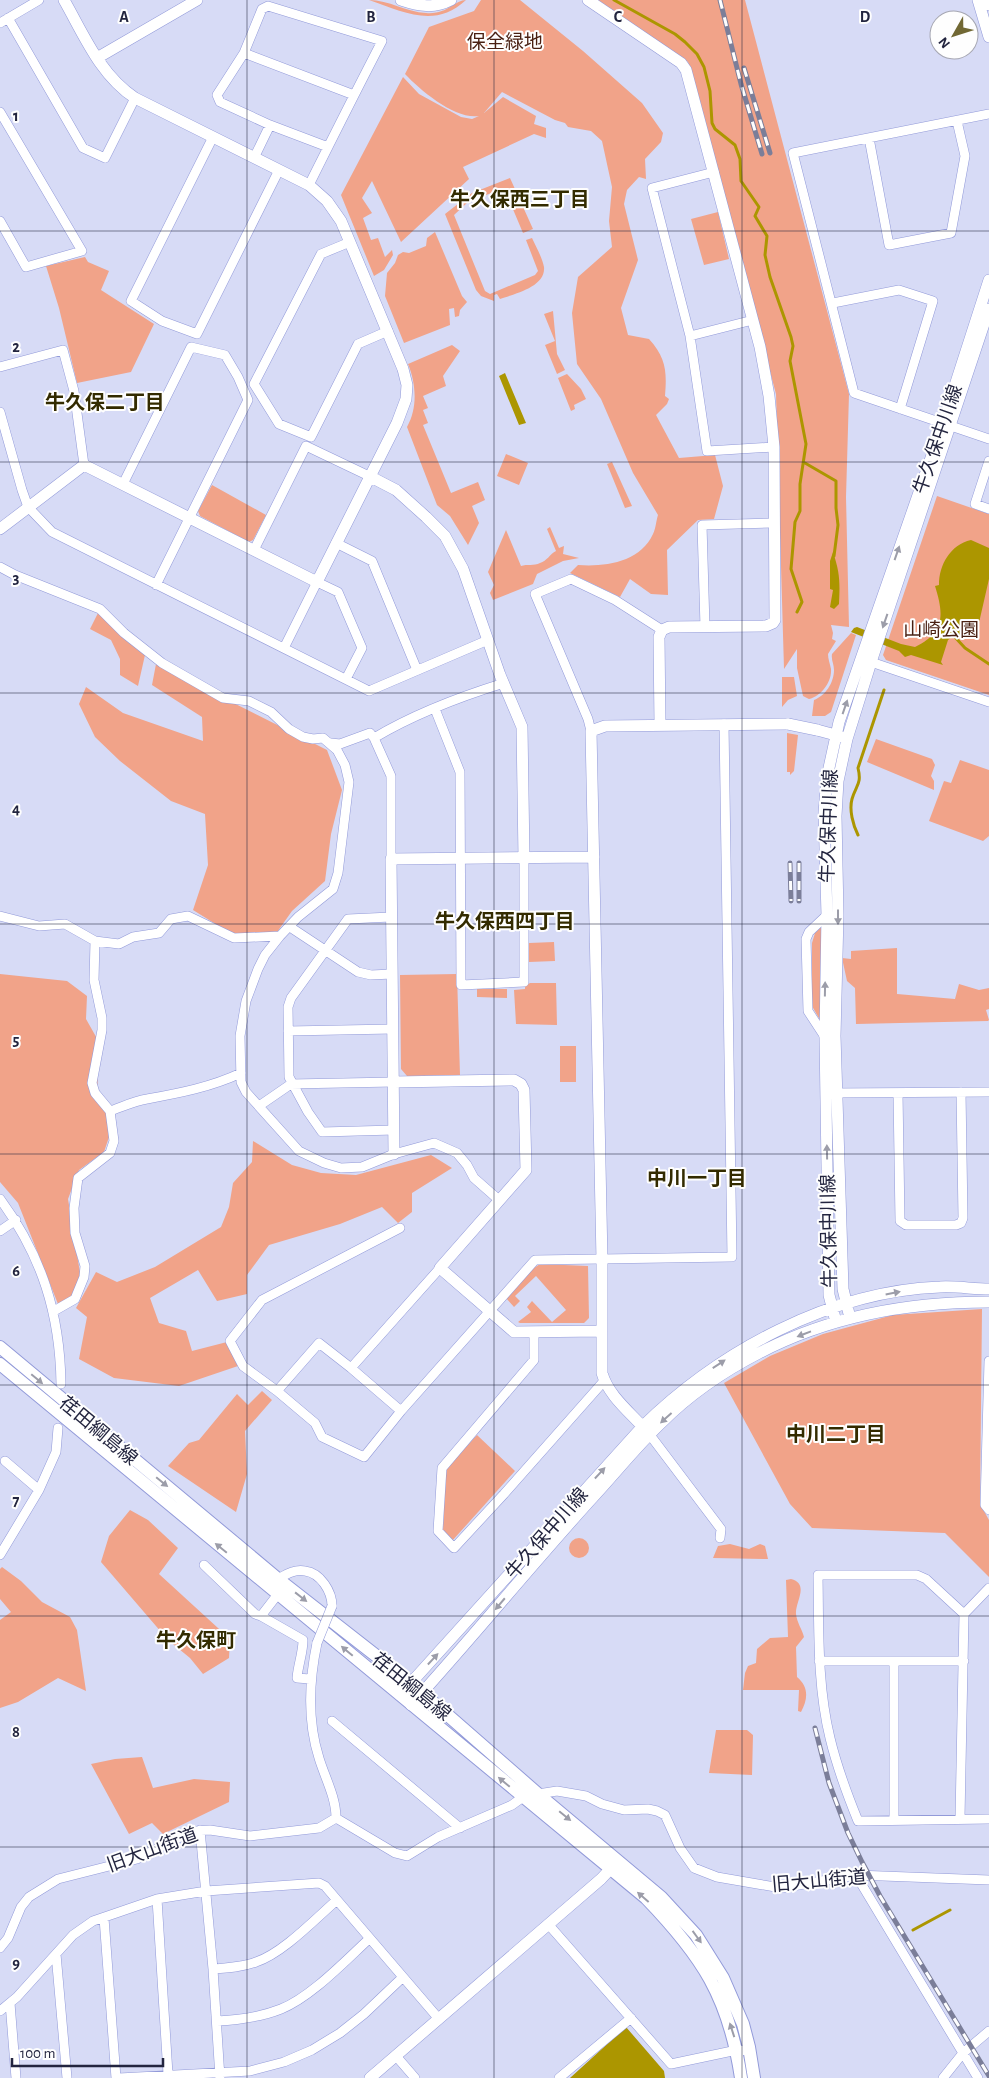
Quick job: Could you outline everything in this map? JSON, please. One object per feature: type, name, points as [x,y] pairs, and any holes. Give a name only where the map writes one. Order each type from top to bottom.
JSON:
[{"type":"main road","name":"荏田綱島線","points":[[0,1347],[278,1579],[411,1683],[538,1794],[614,1865],[707,1962],[754,2078]]},
{"type":"main road","name":"荏田綱島線","points":[[0,1364],[523,1797],[614,1865]]},
{"type":"main road","name":"荏田綱島線","points":[[741,2078],[744,2050]]},
{"type":"street","points":[[39,0],[4,20],[83,148],[105,158],[134,98]]},
{"type":"street","points":[[64,0],[97,58],[113,81],[134,98],[309,185],[323,196],[335,210],[350,242],[403,370],[406,399],[400,418],[369,476],[284,648]]},
{"type":"street","points":[[97,58],[197,0]]},
{"type":"street","points":[[401,0],[429,6],[443,4],[452,0]]},
{"type":"street","points":[[588,0],[684,66],[753,320],[769,396],[774,447],[774,622],[766,626],[669,627],[662,630],[659,637],[660,725]]},
{"type":"street","points":[[978,0],[989,36]]},
{"type":"street","points":[[988,0],[989,4]]},
{"type":"street","points":[[309,185],[328,148],[382,41],[268,6],[262,9],[244,53],[218,95],[220,102],[270,125],[328,148]]},
{"type":"street","points":[[244,53],[354,96]]},
{"type":"street","points":[[0,112],[82,250],[26,267],[0,221]]},
{"type":"street","points":[[989,114],[793,154],[833,303],[854,393],[989,438]]},
{"type":"street","points":[[869,138],[889,245],[952,234],[965,156],[957,121]]},
{"type":"street","points":[[254,158],[270,125]]},
{"type":"street","points":[[213,137],[131,301],[162,321],[197,334],[279,170]]},
{"type":"street","points":[[714,172],[652,188],[690,336],[707,451],[774,447]]},
{"type":"street","points":[[350,242],[321,254],[254,384],[279,424],[311,437],[358,344],[388,331]]},
{"type":"street","name":"牛久保中川線","points":[[836,1322],[829,1295],[832,1093],[838,915],[836,816],[838,782],[847,739],[947,425],[989,280]]},
{"type":"street","points":[[833,303],[899,290],[932,301],[900,409]]},
{"type":"street","name":"牛久保中川線","points":[[411,1705],[573,1519],[646,1431],[739,1364],[782,1342],[850,1318],[843,1289],[832,1093],[825,1037],[827,915],[825,795],[830,759],[836,735],[989,310]]},
{"type":"street","points":[[690,336],[753,320]]},
{"type":"street","points":[[123,484],[191,347],[225,355],[238,377],[248,400],[156,585]]},
{"type":"street","points":[[0,367],[63,350],[74,390],[84,465]]},
{"type":"street","points":[[0,412],[28,507],[52,532],[369,691],[488,640]]},
{"type":"street","points":[[254,550],[306,446],[396,490],[445,536],[463,569],[504,683],[522,726],[524,982],[461,985],[460,772],[435,709]]},
{"type":"street","points":[[989,460],[975,504],[989,509]]},
{"type":"street","points":[[84,465],[338,592],[362,648],[346,679]]},
{"type":"street","points":[[0,529],[84,465]]},
{"type":"street","points":[[705,627],[702,524],[774,523]]},
{"type":"street","points":[[336,543],[372,561],[417,670]]},
{"type":"street","points":[[0,567],[15,575],[100,609],[162,664],[223,698],[249,701],[271,712],[289,729],[303,737],[323,738],[337,750],[345,766],[349,782],[338,873],[333,889],[298,917],[265,955],[246,1000],[240,1036],[241,1082],[259,1106],[299,1151],[324,1163],[341,1168],[362,1167],[394,1154],[434,1143],[447,1147],[457,1153],[467,1165],[474,1178],[499,1200]]},
{"type":"street","points":[[662,630],[615,600],[571,579],[535,594],[588,719],[591,731],[602,1260],[602,1373],[604,1381],[612,1394],[646,1431],[721,1529],[720,1538]]},
{"type":"street","points":[[871,662],[989,702]]},
{"type":"street","points":[[374,738],[398,724],[462,696],[504,683]]},
{"type":"street","points":[[400,1228],[262,1300],[230,1341],[243,1366],[277,1391],[315,1423],[322,1438],[364,1457],[401,1411],[535,1260],[732,1258],[724,724]]},
{"type":"street","points":[[591,731],[605,726],[788,724],[847,739]]},
{"type":"street","points":[[331,743],[340,744],[370,733],[391,776],[394,1154]]},
{"type":"street","points":[[391,859],[594,857]]},
{"type":"street","points":[[825,1037],[811,1016],[807,1006],[806,939],[809,932],[827,915]]},
{"type":"street","points":[[0,916],[39,926],[66,924],[95,941],[119,944],[133,937],[159,933],[171,919],[188,916],[234,938],[280,936]]},
{"type":"street","points":[[391,917],[348,919],[292,998],[288,1007],[288,1031],[289,1077],[322,1132],[394,1130]]},
{"type":"street","points":[[290,927],[325,952],[358,972],[371,975],[392,974]]},
{"type":"street","points":[[54,1311],[75,1299],[84,1277],[84,1266],[75,1233],[74,1208],[78,1178],[110,1153],[114,1141],[110,1110],[95,1093],[92,1083],[102,1030],[102,1018],[94,980],[95,941]]},
{"type":"street","points":[[288,1031],[393,1029]]},
{"type":"street","points":[[110,1110],[146,1099],[171,1096],[224,1082],[242,1073]]},
{"type":"street","points":[[259,1106],[292,1084],[514,1080],[521,1084],[524,1090],[526,1170],[351,1368]]},
{"type":"street","points":[[898,1093],[900,1221],[906,1225],[956,1225],[961,1223],[963,1218],[961,1092]]},
{"type":"street","points":[[832,1093],[989,1092]]},
{"type":"street","points":[[0,1199],[16,1220],[45,1281],[54,1311],[61,1384]]},
{"type":"street","points":[[0,1231],[16,1220]]},
{"type":"street","points":[[440,1268],[514,1332],[602,1331]]},
{"type":"street","points":[[846,1303],[899,1292],[939,1287],[989,1289]]},
{"type":"street","points":[[850,1318],[895,1308],[926,1304],[989,1302]]},
{"type":"street","name":"牛久保中川線","points":[[400,1696],[505,1581],[563,1513],[692,1384],[732,1356],[776,1333],[846,1303]]},
{"type":"street","points":[[534,1332],[534,1360],[442,1468],[438,1531],[454,1548],[604,1381]]},
{"type":"street","points":[[277,1391],[319,1343],[401,1411]]},
{"type":"street","points":[[989,1361],[985,1506],[989,1510]]},
{"type":"street","points":[[0,1555],[39,1490],[56,1452],[58,1428]]},
{"type":"street","points":[[4,1461],[39,1490]]},
{"type":"street","points":[[204,1565],[255,1614],[303,1640],[297,1678],[310,1679]]},
{"type":"street","points":[[278,1579],[291,1572],[306,1570],[319,1578],[332,1596],[332,1606],[317,1643],[310,1679],[318,1756],[336,1807],[336,1818],[395,1853],[407,1856],[438,1837],[512,1805],[523,1797]]},
{"type":"street","points":[[964,1614],[926,1579],[917,1575],[818,1575],[819,1661],[822,1691],[830,1737],[842,1780],[858,1821],[989,1819]]},
{"type":"street","points":[[960,1818],[964,1614],[989,1588]]},
{"type":"street","points":[[261,1616],[278,1594]]},
{"type":"street","points":[[819,1661],[964,1661]]},
{"type":"street","points":[[894,1661],[894,1820]]},
{"type":"street","points":[[332,1721],[460,1828]]},
{"type":"street","name":"旧大山街道","points":[[538,1794],[557,1791],[586,1796],[602,1804],[624,1810],[648,1809],[657,1811],[665,1815],[680,1848],[694,1868],[717,1877],[780,1888],[856,1875],[989,1880]]},
{"type":"street","name":"旧大山街道","points":[[0,1948],[8,1938],[29,1897],[58,1879],[137,1859],[183,1834],[200,1830],[250,1836],[319,1828],[336,1818]]},
{"type":"street","points":[[200,1830],[214,1969],[220,2075]]},
{"type":"street","points":[[370,2078],[614,1865]]},
{"type":"street","points":[[856,1875],[978,2078]]},
{"type":"street","points":[[0,2011],[10,2003],[80,1929],[104,1918],[157,1899],[206,1892],[319,1884],[325,1886],[438,2019]]},
{"type":"street","points":[[157,1899],[168,2074]]},
{"type":"street","points":[[214,1969],[238,1967],[256,1962],[273,1954],[337,1900]]},
{"type":"street","points":[[104,1918],[117,2078],[168,2074],[220,2075],[250,2071],[284,2062],[312,2050],[340,2033],[364,2014],[403,1977]]},
{"type":"street","points":[[548,1924],[671,2064],[744,2050]]},
{"type":"street","points":[[217,2021],[239,2020],[262,2014],[282,2008],[302,1998],[369,1939]]},
{"type":"street","points":[[56,1954],[67,2078]]},
{"type":"street","points":[[10,2003],[16,2078]]},
{"type":"street","points":[[559,2078],[631,2018]]},
{"type":"street","points":[[944,2078],[963,2053],[989,2031]]},
{"type":"street","points":[[396,2056],[415,2078]]},
{"type":"green space","points":[[369,0],[384,2],[411,11],[433,13],[440,12],[458,2],[466,0],[454,9],[443,14],[431,16],[407,13]]},
{"type":"green space","name":"保全緑地","points":[[481,0],[520,0],[583,51],[642,103],[663,133],[661,142],[645,159],[646,179],[639,177],[627,190],[624,204],[638,260],[621,308],[628,335],[649,339],[662,359],[666,379],[665,396],[669,399],[667,404],[656,415],[679,458],[715,455],[723,486],[714,519],[698,520],[667,550],[668,595],[651,594],[630,579],[620,597],[570,573],[578,565],[600,565],[631,557],[640,551],[653,534],[658,515],[633,473],[601,399],[577,364],[572,313],[578,277],[612,247],[609,221],[612,187],[602,141],[591,131],[568,127],[565,123],[555,120],[502,92],[484,113],[503,97],[536,116],[534,124],[546,128],[546,138],[534,134],[463,167],[469,179],[401,242],[372,181],[362,198],[372,213],[363,218],[371,240],[378,238],[385,257],[392,250],[393,255],[384,270],[374,276],[341,195],[403,77],[419,94],[461,117],[472,119],[479,116],[460,114],[439,103],[405,74],[429,27],[474,11]]},
{"type":"green space","points":[[598,0],[745,0],[849,394],[846,497],[849,627],[831,625],[832,639],[836,641],[828,654],[831,669],[830,679],[818,695],[809,699],[803,696],[797,668],[797,649],[784,669],[776,394],[688,62]]},
{"type":"green space","points":[[510,178],[533,229],[523,233],[504,188],[468,202],[454,215],[485,291],[490,294],[535,275],[538,271],[526,240],[532,238],[539,252],[544,267],[540,280],[528,289],[513,295],[500,299],[497,294],[494,295],[494,301],[481,296],[476,290],[445,214],[472,193]]},
{"type":"green space","points":[[718,212],[729,259],[704,265],[691,219]]},
{"type":"green space","points":[[435,232],[462,296],[467,302],[460,310],[459,316],[455,317],[454,308],[449,309],[450,325],[404,343],[385,296],[387,273],[395,263],[398,255],[426,246],[427,238]]},
{"type":"green space","points":[[85,257],[88,262],[109,271],[101,290],[154,324],[131,372],[77,383],[59,308],[46,266]]},
{"type":"green space","points":[[553,311],[557,354],[565,370],[557,374],[545,345],[555,341],[544,314]]},
{"type":"green space","points":[[452,345],[460,351],[443,376],[446,386],[423,396],[428,408],[423,410],[428,423],[423,425],[451,493],[478,482],[485,500],[472,506],[479,523],[468,545],[450,516],[437,505],[407,427],[411,420],[415,396],[413,379],[408,364]]},
{"type":"green space","points":[[567,374],[581,389],[586,399],[574,405],[575,409],[571,411],[558,378]]},
{"type":"green space","points":[[506,454],[528,463],[519,485],[497,476]]},
{"type":"green space","points":[[612,462],[632,506],[625,508],[607,464]]},
{"type":"green space","points":[[212,485],[266,515],[253,540],[249,542],[200,516],[198,511]]},
{"type":"green space","name":"山崎公園","points":[[937,496],[989,514],[989,695],[886,660],[883,655]]},
{"type":"green space","points":[[550,527],[559,548],[564,546],[563,554],[579,558],[563,561],[537,574],[533,584],[493,600],[490,593],[494,585],[488,572],[506,530],[521,566],[542,562],[556,551],[547,529]]},
{"type":"green space","points":[[98,613],[145,655],[138,686],[120,675],[120,659],[111,640],[90,629]]},
{"type":"green space","points":[[851,633],[856,635],[831,712],[825,716],[812,716],[814,700],[825,692],[831,684],[834,675],[832,654]]},
{"type":"green space","points":[[156,664],[327,750],[342,790],[331,834],[325,881],[292,911],[275,935],[230,933],[193,910],[208,865],[205,814],[171,801],[120,761],[95,737],[79,704],[86,687],[123,713],[203,741],[202,717],[152,685]]},
{"type":"green space","points":[[782,677],[794,677],[797,696],[788,700],[782,707]]},
{"type":"green space","points":[[787,733],[798,735],[794,771],[790,775],[790,772],[787,772]]},
{"type":"green space","points":[[876,739],[932,759],[935,765],[931,776],[934,781],[934,790],[867,762]]},
{"type":"green space","points":[[960,760],[989,770],[989,836],[983,841],[929,821],[944,781],[951,783]]},
{"type":"green space","points":[[822,926],[820,1020],[812,1006],[812,943],[815,933]]},
{"type":"green space","points":[[554,942],[555,961],[529,962],[529,943]]},
{"type":"green space","points":[[897,948],[897,994],[955,999],[959,984],[979,990],[989,988],[989,1009],[986,1010],[989,1020],[856,1024],[855,988],[847,981],[842,958],[851,959],[851,951]]},
{"type":"green space","points":[[0,974],[67,981],[87,996],[86,1019],[99,1042],[97,1099],[107,1113],[109,1137],[104,1152],[79,1170],[68,1199],[81,1279],[74,1298],[58,1304],[18,1203],[0,1182]]},
{"type":"green space","points":[[457,974],[460,1075],[407,1076],[401,1069],[400,975]]},
{"type":"green space","points":[[530,983],[556,983],[557,1025],[516,1024],[514,990],[525,989],[525,986]]},
{"type":"green space","points":[[477,989],[507,989],[507,998],[477,997]]},
{"type":"green space","points":[[560,1046],[576,1046],[576,1082],[560,1082]]},
{"type":"green space","points":[[253,1141],[292,1165],[321,1173],[356,1175],[431,1155],[452,1168],[412,1193],[412,1212],[398,1223],[382,1207],[340,1224],[269,1245],[247,1275],[247,1294],[217,1301],[198,1270],[150,1298],[159,1323],[186,1331],[192,1351],[227,1342],[238,1366],[179,1386],[114,1378],[79,1359],[87,1317],[76,1308],[96,1272],[117,1282],[155,1267],[221,1227],[229,1207],[233,1183],[252,1162]]},
{"type":"green space","points":[[540,1264],[588,1266],[589,1318],[584,1323],[518,1322],[531,1312],[527,1307],[532,1301],[552,1322],[566,1310],[536,1276],[515,1296],[520,1301],[514,1307],[506,1298],[531,1270]]},
{"type":"green space","points":[[982,1309],[980,1504],[989,1520],[989,1577],[945,1533],[812,1528],[790,1504],[724,1383],[770,1356],[823,1334],[893,1315]]},
{"type":"green space","points":[[262,1391],[272,1400],[245,1431],[247,1474],[236,1512],[168,1466],[189,1443],[199,1440],[237,1394],[248,1405]]},
{"type":"green space","points":[[477,1435],[515,1471],[452,1541],[443,1532],[445,1470]]},
{"type":"green space","points":[[130,1510],[148,1520],[178,1548],[159,1574],[230,1639],[229,1658],[203,1674],[190,1658],[168,1640],[101,1562],[109,1536]]},
{"type":"green space","points":[[579,1538],[586,1541],[589,1548],[586,1555],[579,1558],[572,1555],[569,1548],[572,1541]]},
{"type":"green space","points":[[730,1544],[749,1549],[760,1544],[765,1546],[768,1559],[713,1558],[718,1546]]},
{"type":"green space","points":[[2,1567],[21,1581],[42,1602],[70,1617],[77,1630],[86,1691],[58,1678],[18,1702],[0,1708],[0,1620],[11,1612],[0,1599],[0,1569]]},
{"type":"green space","points":[[786,1580],[797,1581],[801,1589],[796,1614],[804,1637],[796,1647],[797,1677],[804,1685],[806,1698],[801,1712],[798,1711],[799,1690],[743,1690],[745,1673],[748,1666],[756,1663],[757,1649],[770,1638],[788,1637]]},
{"type":"green space","points":[[716,1730],[747,1730],[753,1735],[752,1775],[709,1773]]},
{"type":"green space","points":[[142,1757],[153,1788],[194,1779],[230,1782],[229,1802],[163,1834],[152,1823],[129,1834],[91,1764],[115,1759]]},
{"type":"shaded area","points":[[505,373],[526,423],[519,425],[499,376]]},
{"type":"shaded area","points":[[971,540],[989,548],[989,579],[978,627],[969,636],[956,634],[948,640],[941,662],[943,665],[911,655],[905,657],[899,651],[851,632],[857,627],[901,644],[915,647],[925,641],[937,629],[940,622],[940,606],[935,586],[939,585],[944,563],[957,546]]},
{"type":"shaded area","points":[[833,552],[839,583],[839,604],[834,609],[830,607],[833,590],[830,589],[830,561]]},
{"type":"shaded area","points":[[626,2027],[664,2071],[665,2078],[570,2078]]},
{"type":"waterway","points":[[614,0],[675,34],[697,54],[704,67],[710,91],[712,123],[715,129],[735,145],[740,159],[741,181],[759,207],[755,216],[767,236],[765,255],[770,277],[793,346],[790,361],[806,444],[800,484],[800,511],[795,522],[791,569],[802,602],[797,612]]},
{"type":"waterway","points":[[805,463],[836,481],[838,525],[834,556]]},
{"type":"waterway","points":[[953,635],[965,648],[989,664]]},
{"type":"waterway","points":[[858,835],[852,817],[851,803],[859,781],[858,768],[884,690]]},
{"type":"waterway","points":[[913,1930],[950,1910]]},
{"type":"railway","points":[[720,0],[741,84],[762,154]]},
{"type":"railway","points":[[744,68],[770,153]]},
{"type":"railway","points":[[790,863],[791,901]]},
{"type":"railway","points":[[799,863],[799,901]]},
{"type":"railway","points":[[815,1728],[829,1783],[848,1833],[862,1862],[880,1896],[989,2076]]},
{"type":"district","name":"牛久保西三丁目","points":[[520,199]]},
{"type":"district","name":"牛久保二丁目","points":[[105,402]]},
{"type":"district","name":"牛久保西四丁目","points":[[505,921]]},
{"type":"district","name":"中川一丁目","points":[[697,1178]]},
{"type":"district","name":"中川二丁目","points":[[836,1434]]},
{"type":"district","name":"牛久保町","points":[[196,1640]]}]
